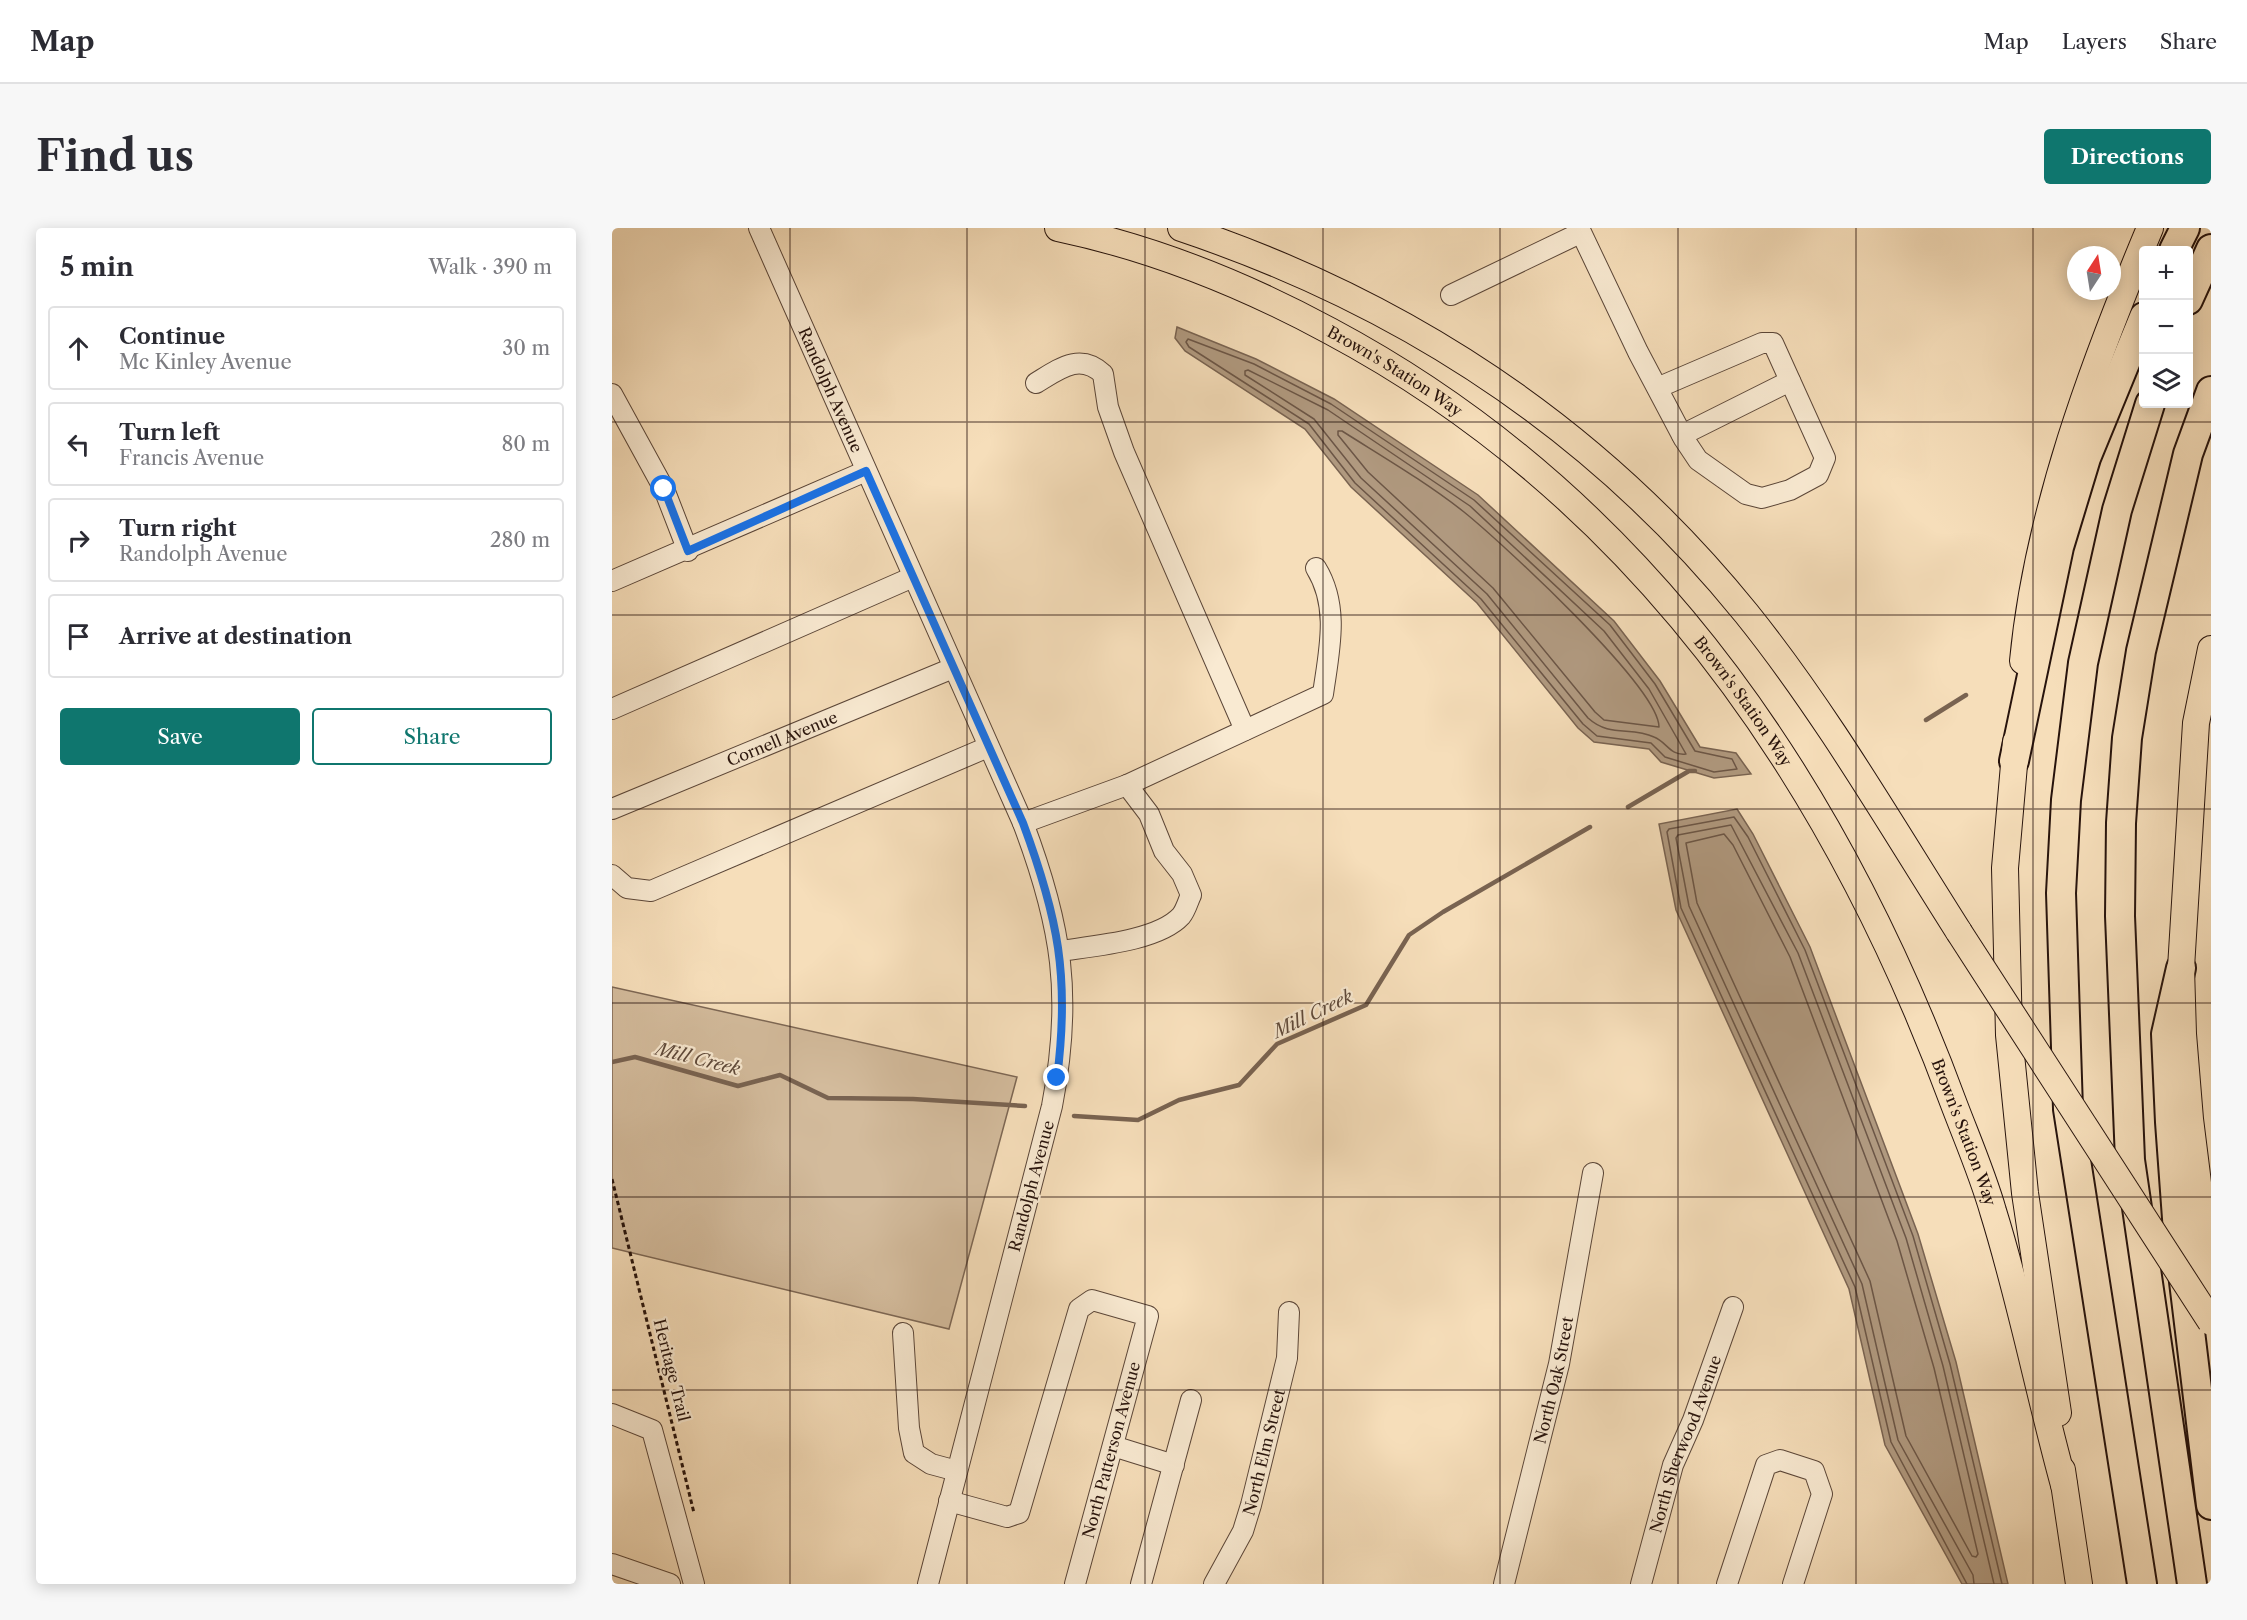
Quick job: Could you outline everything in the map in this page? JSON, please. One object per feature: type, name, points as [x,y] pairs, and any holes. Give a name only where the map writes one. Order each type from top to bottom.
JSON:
[{"type":"highway","points":[[2176,246],[2185,228]]},
{"type":"highway","points":[[2193,289],[2211,249]]},
{"type":"highway","points":[[2014,761],[2059,546],[2086,458],[2139,329]]},
{"type":"highway","points":[[2192,1584],[2130,1160],[2120,916],[2121,823],[2127,738],[2141,651],[2188,454],[2211,391]]},
{"type":"highway","points":[[2142,1584],[2068,1109],[2061,893],[2066,800],[2083,663],[2116,510],[2149,408]]},
{"type":"highway","points":[[2181,968],[2166,1034],[2170,1122],[2178,1232],[2190,1312],[2211,1505]]},
{"type":"main road","name":"Brown's Station Way","points":[[1058,228],[1146,252],[1256,293],[1354,344],[1401,372],[1452,405],[1557,489],[1598,526],[1680,614],[1738,689],[1807,795],[1845,861],[1900,970],[1945,1078],[1993,1209],[2064,1485]]},
{"type":"main road","points":[[1181,228],[1315,279],[1418,332],[1500,383],[1610,470],[1709,570],[1774,650],[2211,1322]]},
{"type":"main road","points":[[2079,1584],[2064,1485],[2057,1401],[2025,1193],[2009,1035],[2005,868],[2025,641],[2044,541],[2077,421],[2110,324],[2150,228]]},
{"type":"main road","points":[[2211,649],[2196,723],[2181,968],[2183,1034],[2190,1119],[2211,1287]]},
{"type":"street","name":"Randolph Avenue","points":[[759,228],[952,668],[1023,823],[1042,875],[1060,951],[1064,1027],[1056,1087],[927,1584]]},
{"type":"street","points":[[1451,295],[1580,230],[1657,388],[1698,460],[1746,495],[1762,498],[1790,490],[1818,475],[1825,459],[1773,343],[1762,343],[1657,388]]},
{"type":"street","points":[[1036,383],[1066,364],[1085,363],[1103,374],[1108,407],[1124,452],[1245,730]]},
{"type":"street","points":[[1683,437],[1790,381]]},
{"type":"street","points":[[612,394],[664,489],[688,551]]},
{"type":"street","points":[[612,581],[688,551],[866,471]]},
{"type":"street","points":[[1023,823],[1126,785],[1323,694],[1332,630],[1326,585],[1316,568]]},
{"type":"street","points":[[612,709],[913,577]]},
{"type":"street","name":"Cornell Avenue","points":[[612,809],[952,668]]},
{"type":"street","points":[[612,875],[627,888],[651,891],[988,747]]},
{"type":"street","points":[[1060,951],[1115,943],[1168,927],[1182,914],[1191,895],[1182,874],[1164,851],[1149,814],[1126,785]]},
{"type":"street","name":"North Oak Street","points":[[1504,1584],[1559,1364],[1593,1173]]},
{"type":"street","name":"North Patterson Avenue","points":[[949,1501],[1007,1517],[1019,1513],[1078,1309],[1092,1300],[1148,1316],[1075,1584]]},
{"type":"street","name":"North Sherwood Avenue","points":[[1641,1584],[1673,1465],[1693,1420],[1732,1307]]},
{"type":"street","name":"North Elm Street","points":[[1214,1584],[1244,1530],[1287,1358],[1289,1312]]},
{"type":"street","points":[[903,1333],[909,1428],[914,1453],[932,1464],[957,1471]]},
{"type":"street","points":[[1141,1584],[1191,1400]]},
{"type":"street","points":[[612,1414],[652,1430],[694,1584]]},
{"type":"street","points":[[1113,1446],[1174,1465]]},
{"type":"street","points":[[1727,1584],[1766,1465],[1780,1460],[1814,1471],[1822,1494],[1793,1584]]},
{"type":"street","points":[[613,1569],[670,1584]]},
{"type":"path","name":"Heritage Trail","points":[[612,1179],[696,1521]]},
{"type":"shaded area","points":[[612,987],[1017,1077],[949,1329],[612,1248]]},
{"type":"water","points":[[1177,327],[1256,359],[1334,399],[1478,495],[1614,621],[1660,681],[1700,747],[1736,753],[1751,774],[1714,778],[1661,762],[1649,749],[1594,742],[1578,728],[1477,603],[1351,487],[1305,429],[1185,351],[1175,338]]},
{"type":"water","points":[[1737,809],[1753,834],[1810,947],[1918,1234],[1956,1362],[2008,1584],[1962,1584],[1885,1445],[1849,1289],[1676,910],[1659,824]]},
{"type":"waterway","name":"Mill Creek","points":[[1926,720],[1966,695]]},
{"type":"waterway","name":"Mill Creek","points":[[1628,807],[1689,771],[1695,771]]},
{"type":"waterway","name":"Mill Creek","points":[[1074,1116],[1138,1120],[1179,1100],[1239,1085],[1277,1044],[1366,1005],[1409,935],[1443,912],[1590,827]]},
{"type":"waterway","name":"Mill Creek","points":[[612,1062],[635,1057],[738,1086],[780,1075],[828,1098],[913,1099],[1025,1106]]},
{"type":"route","points":[[664,489],[688,551],[866,471],[1023,823],[1042,875],[1060,951],[1064,1027],[1057,1078]]}]
